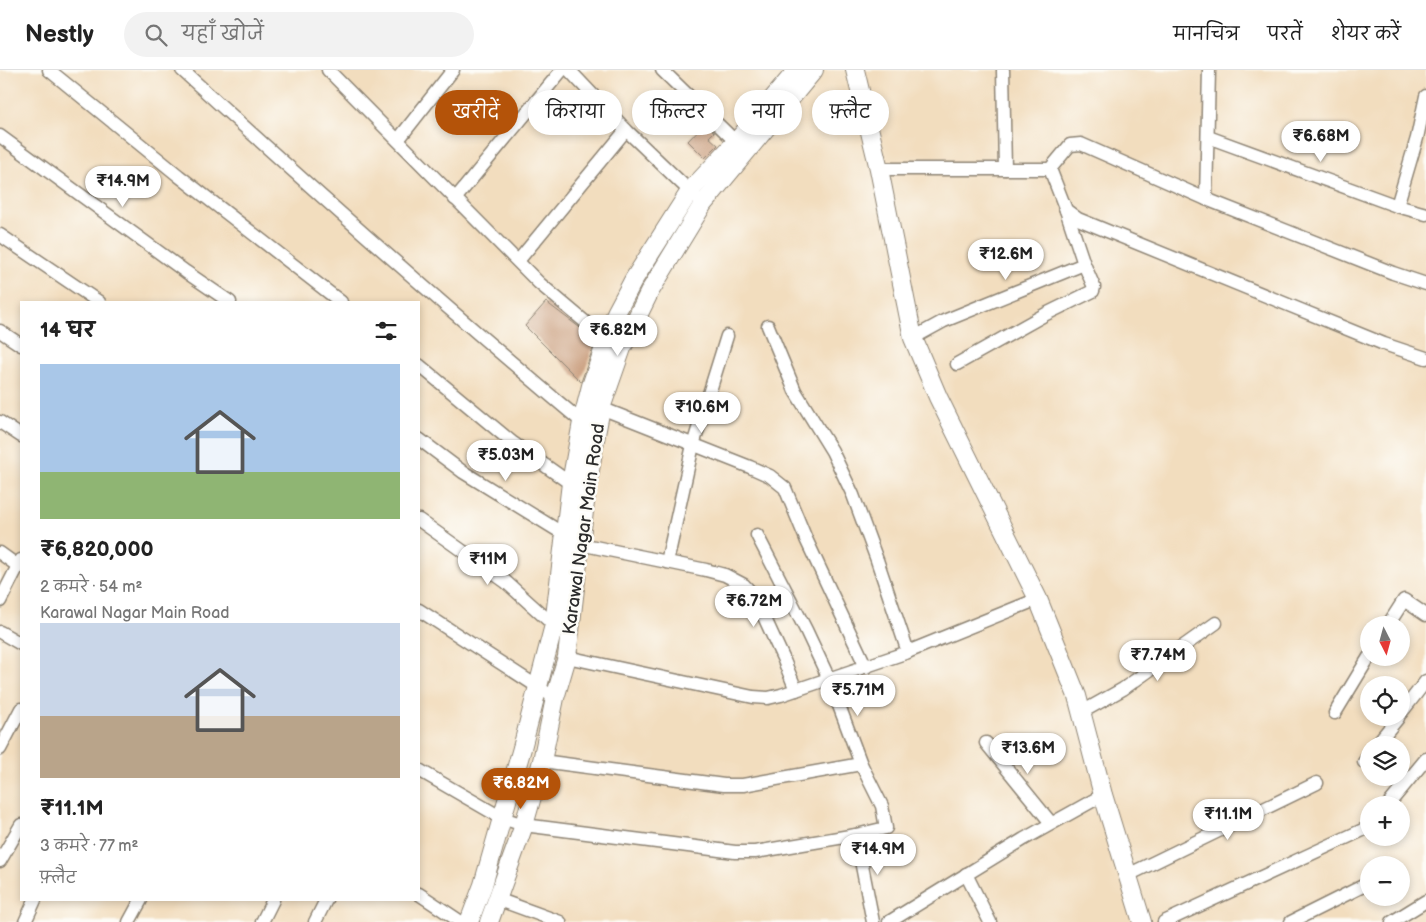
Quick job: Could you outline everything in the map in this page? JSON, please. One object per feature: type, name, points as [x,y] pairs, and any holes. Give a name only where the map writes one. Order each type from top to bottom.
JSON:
[{"type":"street","points":[[49,70],[179,176],[340,301]]},
{"type":"street","points":[[182,70],[450,311],[589,425]]},
{"type":"street","points":[[398,140],[453,70]]},
{"type":"street","points":[[456,199],[562,70]]},
{"type":"street","points":[[569,70],[626,130],[703,204]]},
{"type":"street","name":"Karawal Nagar Main Road","points":[[468,922],[483,885],[522,748],[586,494],[591,386],[616,313],[634,279],[690,191],[736,142],[797,70]]},
{"type":"street","name":"Karawal Nagar Main Road","points":[[489,922],[524,825],[542,761],[555,698],[567,658],[573,540],[571,484],[589,425],[601,408],[622,348],[650,291],[703,204],[814,70]]},
{"type":"street","points":[[854,70],[879,169],[913,338],[938,397],[1038,599],[1077,696],[1103,795],[1142,922]]},
{"type":"street","points":[[1003,70],[1005,169]]},
{"type":"street","points":[[1206,199],[1209,70]]},
{"type":"street","points":[[666,71],[736,142]]},
{"type":"street","points":[[335,72],[398,140],[565,307],[622,348]]},
{"type":"street","points":[[1397,206],[1421,139],[1426,96]]},
{"type":"street","points":[[518,261],[626,130]]},
{"type":"street","points":[[0,136],[229,301]]},
{"type":"street","points":[[1208,137],[1397,206],[1426,214]]},
{"type":"street","points":[[1050,169],[1070,144],[1081,144],[1206,199],[1335,251],[1426,284]]},
{"type":"street","points":[[879,169],[1050,169]]},
{"type":"street","points":[[957,364],[1038,318],[1093,291],[1094,286],[1084,264],[1050,169]]},
{"type":"street","points":[[1066,210],[1078,219],[1384,344],[1426,358]]},
{"type":"street","points":[[0,235],[98,301]]},
{"type":"street","points":[[913,338],[944,322],[1084,264]]},
{"type":"street","points":[[768,326],[795,391],[832,451],[853,495],[908,652]]},
{"type":"street","points":[[0,331],[20,344]]},
{"type":"street","points":[[667,562],[693,445],[727,336]]},
{"type":"street","points":[[420,366],[513,443],[586,494]]},
{"type":"street","points":[[601,408],[770,476],[784,488],[866,666]]},
{"type":"street","points":[[0,422],[20,435]]},
{"type":"street","points":[[420,440],[462,472],[573,540],[725,575],[744,585],[755,597],[796,690]]},
{"type":"street","points":[[420,521],[506,582],[569,639]]},
{"type":"street","points":[[420,771],[502,818],[524,825],[745,852],[856,835],[886,828],[882,806],[861,764],[829,679],[758,535]]},
{"type":"street","points":[[0,553],[20,563],[0,601]]},
{"type":"street","points":[[567,658],[752,697],[768,698],[908,652],[1038,599]]},
{"type":"street","points":[[1394,616],[1404,600],[1426,615]]},
{"type":"street","points":[[420,611],[555,698]]},
{"type":"street","points":[[1082,712],[1123,688],[1216,623]]},
{"type":"street","points":[[0,632],[20,643]]},
{"type":"street","points":[[1335,713],[1364,666]]},
{"type":"street","points":[[1410,701],[1426,681]]},
{"type":"street","points":[[0,749],[20,711]]},
{"type":"street","points":[[1383,736],[1391,726]]},
{"type":"street","points":[[986,743],[1051,823]]},
{"type":"street","points":[[542,761],[724,785],[743,785],[861,764]]},
{"type":"street","points":[[1396,796],[1425,763]]},
{"type":"street","points":[[1128,875],[1317,783]]},
{"type":"street","points":[[889,922],[1051,823],[1103,795]]},
{"type":"street","points":[[0,861],[20,827]]},
{"type":"street","points":[[1164,922],[1360,830]]},
{"type":"street","points":[[856,835],[873,922]]},
{"type":"street","points":[[966,874],[990,922]]},
{"type":"street","points":[[1291,922],[1311,918],[1360,888]]},
{"type":"street","points":[[420,895],[461,922]]},
{"type":"street","points":[[497,899],[560,922]]},
{"type":"street","points":[[25,922],[34,901]]},
{"type":"street","points":[[128,922],[139,901]]},
{"type":"street","points":[[262,922],[272,901]]},
{"type":"street","points":[[315,922],[326,901]]},
{"type":"street","points":[[1392,922],[1426,901]]},
{"type":"building","points":[[694,135],[711,135],[709,137],[718,145],[705,158],[688,141]]},
{"type":"building","points":[[546,302],[596,340],[581,382],[525,326]]}]
